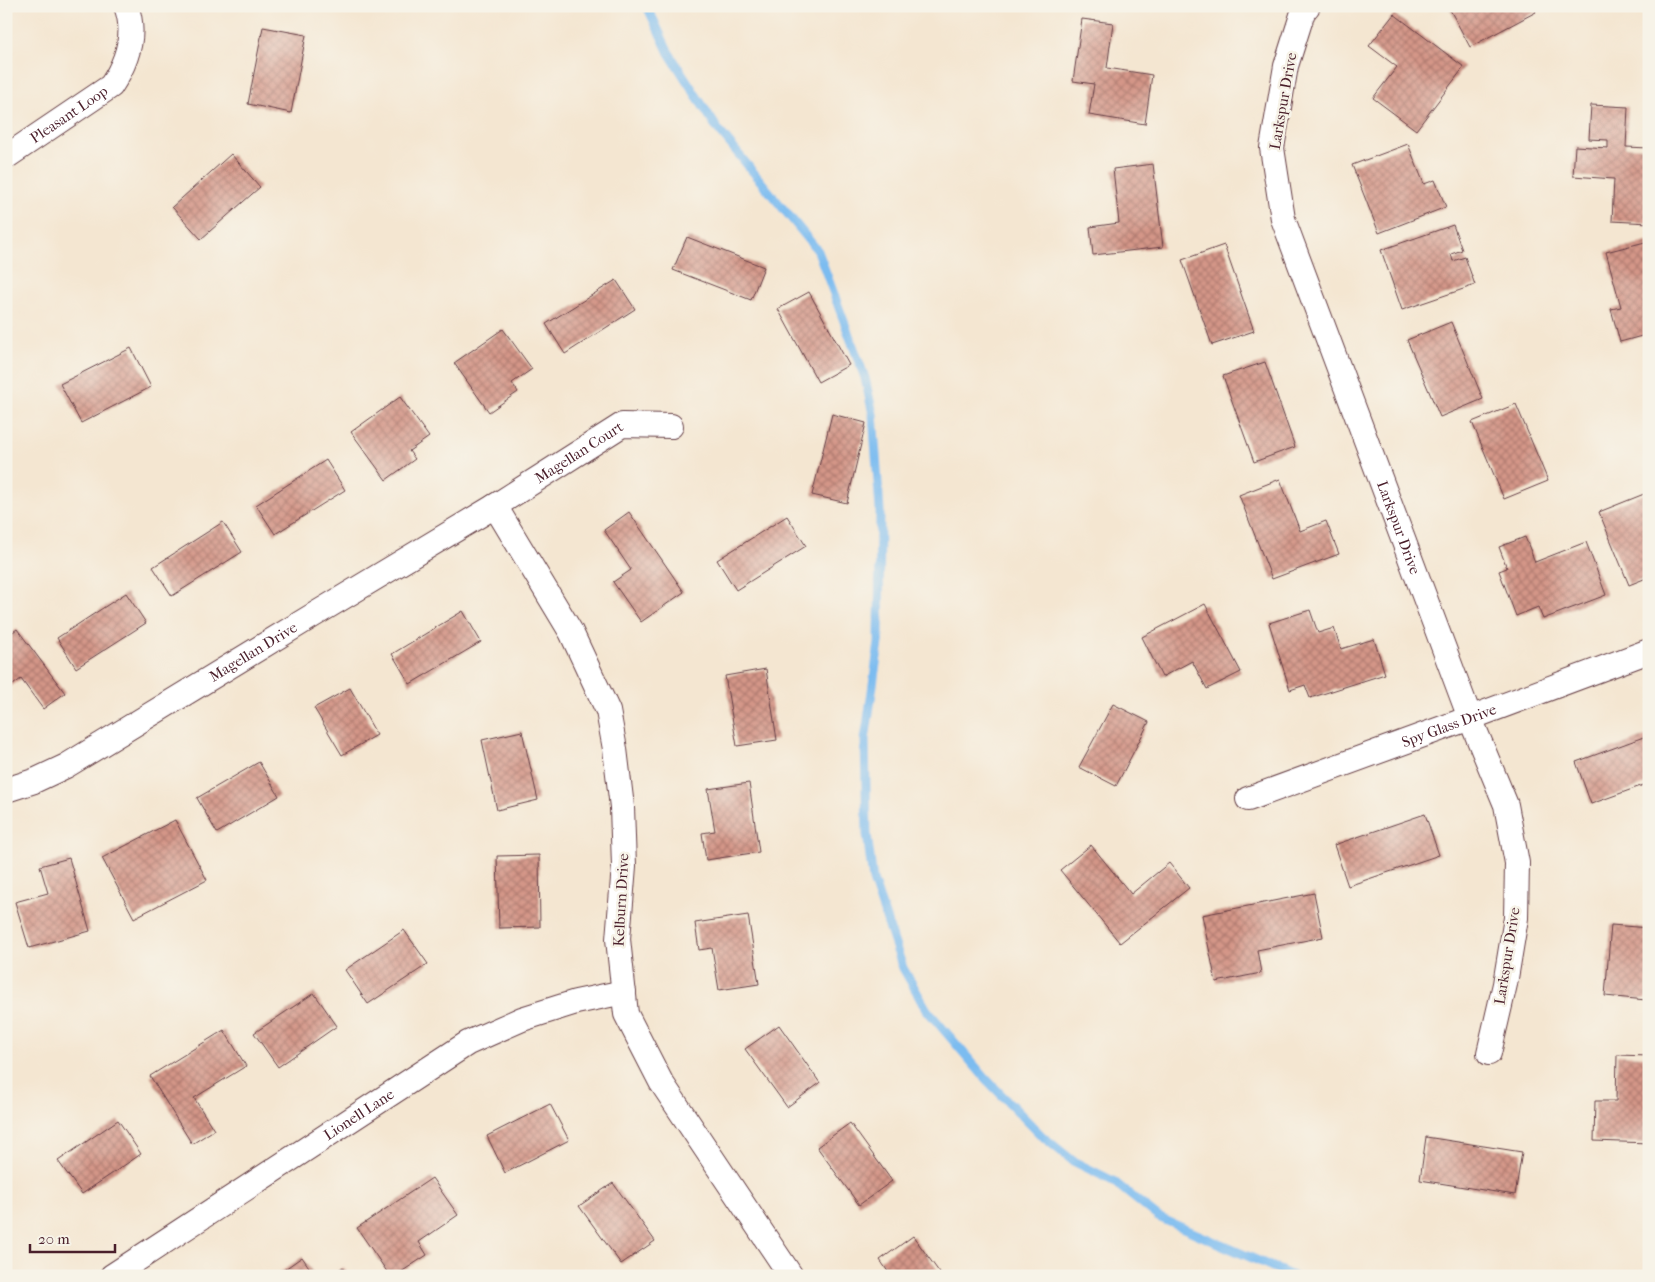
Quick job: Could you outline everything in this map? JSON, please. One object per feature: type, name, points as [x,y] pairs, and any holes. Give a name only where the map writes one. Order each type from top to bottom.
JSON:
[{"type":"street","name":"Pleasant Loop","points":[[6,157],[111,86],[122,70],[128,52],[131,32],[126,6]]},
{"type":"street","name":"Larkspur Drive","points":[[1308,6],[1303,12],[1286,66],[1272,148],[1283,220],[1470,718],[1506,805],[1517,863],[1516,918],[1505,984],[1490,1053]]},
{"type":"street","name":"Magellan Court","points":[[495,506],[622,425],[671,426]]},
{"type":"street","name":"Magellan Drive","points":[[6,790],[34,781],[66,766],[495,506]]},
{"type":"street","name":"Kelburn Drive","points":[[495,506],[572,632],[608,710],[622,807],[624,866],[618,939],[626,1014],[662,1082],[791,1276]]},
{"type":"street","name":"Spy Glass Drive","points":[[1248,799],[1649,651]]},
{"type":"street","name":"Lionell Lane","points":[[112,1276],[468,1043],[522,1019],[576,1002],[624,992]]},
{"type":"building","points":[[6,6],[11,6],[8,63],[6,62]]},
{"type":"building","points":[[1448,6],[1532,6],[1536,12],[1470,47]]},
{"type":"building","points":[[1394,14],[1464,67],[1416,130],[1373,98],[1397,67],[1369,46]]},
{"type":"building","points":[[1082,19],[1113,23],[1107,68],[1152,75],[1145,124],[1089,115],[1094,84],[1073,81]]},
{"type":"building","points":[[263,27],[306,35],[291,113],[248,104]]},
{"type":"building","points":[[1591,105],[1628,107],[1626,147],[1649,148],[1649,223],[1612,221],[1614,179],[1573,176],[1575,146],[1608,148],[1608,140],[1589,139]]},
{"type":"building","points":[[1408,144],[1424,184],[1435,180],[1446,207],[1379,233],[1352,165]]},
{"type":"building","points":[[231,154],[260,187],[201,239],[172,207]]},
{"type":"building","points":[[1153,164],[1163,247],[1093,255],[1090,227],[1119,223],[1113,169]]},
{"type":"building","points":[[1453,225],[1462,250],[1451,254],[1453,261],[1465,257],[1475,285],[1402,310],[1381,250]]},
{"type":"building","points":[[687,237],[764,267],[751,300],[673,270]]},
{"type":"building","points":[[1649,241],[1649,334],[1620,342],[1611,309],[1621,307],[1606,252]]},
{"type":"building","points":[[1224,245],[1254,331],[1212,345],[1182,260]]},
{"type":"building","points":[[616,280],[635,309],[565,354],[546,324]]},
{"type":"building","points":[[809,292],[849,365],[818,382],[778,309]]},
{"type":"building","points":[[1451,322],[1483,399],[1440,417],[1407,340]]},
{"type":"building","points":[[503,329],[532,369],[512,383],[518,392],[489,412],[454,363]]},
{"type":"building","points":[[131,348],[151,387],[81,423],[60,384]]},
{"type":"building","points":[[1265,362],[1295,447],[1254,462],[1223,376]]},
{"type":"building","points":[[400,397],[429,437],[409,451],[415,459],[386,480],[351,432]]},
{"type":"building","points":[[1516,404],[1548,481],[1504,499],[1472,422]]},
{"type":"building","points":[[832,414],[866,423],[847,503],[812,495]]},
{"type":"building","points":[[326,460],[345,490],[275,534],[256,505]]},
{"type":"building","points":[[1280,479],[1300,531],[1326,521],[1339,554],[1272,579],[1239,495]]},
{"type":"building","points":[[1649,492],[1649,577],[1629,585],[1599,512]]},
{"type":"building","points":[[629,512],[684,592],[641,622],[613,582],[631,570],[604,530]]},
{"type":"building","points":[[787,516],[806,546],[736,590],[717,560]]},
{"type":"building","points":[[223,522],[242,552],[172,596],[153,567]]},
{"type":"building","points":[[1525,537],[1535,562],[1586,542],[1606,595],[1543,619],[1538,607],[1516,616],[1499,571],[1507,568],[1499,547]]},
{"type":"building","points":[[126,593],[146,623],[76,668],[57,638]]},
{"type":"building","points":[[1205,604],[1241,672],[1207,689],[1192,661],[1162,677],[1142,637]]},
{"type":"building","points":[[1310,610],[1318,633],[1334,628],[1341,649],[1374,639],[1385,674],[1310,698],[1305,685],[1290,690],[1269,623]]},
{"type":"building","points":[[463,611],[481,642],[410,684],[392,654]]},
{"type":"building","points":[[17,629],[65,693],[43,709],[21,679],[6,690],[6,637]]},
{"type":"building","points":[[766,669],[777,740],[737,746],[725,676]]},
{"type":"building","points":[[350,688],[377,735],[342,755],[314,708]]},
{"type":"building","points":[[1113,704],[1149,722],[1116,786],[1079,767]]},
{"type":"building","points":[[522,731],[538,800],[497,810],[482,740]]},
{"type":"building","points":[[1649,735],[1649,783],[1591,804],[1576,762]]},
{"type":"building","points":[[259,762],[279,796],[217,833],[197,798]]},
{"type":"building","points":[[749,783],[759,852],[706,860],[702,833],[715,831],[708,789]]},
{"type":"building","points":[[1425,814],[1439,855],[1348,886],[1334,845]]},
{"type":"building","points":[[175,820],[207,880],[134,918],[102,858]]},
{"type":"building","points":[[1091,845],[1131,894],[1169,863],[1189,888],[1120,943],[1060,870]]},
{"type":"building","points":[[539,855],[540,927],[499,928],[497,856]]},
{"type":"building","points":[[69,858],[90,931],[29,948],[15,902],[48,893],[40,866]]},
{"type":"building","points":[[1314,893],[1323,937],[1257,950],[1261,973],[1216,982],[1202,915]]},
{"type":"building","points":[[748,915],[759,984],[719,990],[712,948],[699,950],[695,923]]},
{"type":"building","points":[[1611,925],[1649,928],[1646,1000],[1605,996]]},
{"type":"building","points":[[404,930],[428,964],[368,1004],[345,970]]},
{"type":"building","points":[[314,993],[337,1026],[278,1067],[254,1033]]},
{"type":"building","points":[[779,1025],[820,1083],[787,1107],[745,1049]]},
{"type":"building","points":[[224,1030],[246,1066],[194,1098],[214,1130],[192,1144],[150,1076]]},
{"type":"building","points":[[1617,1055],[1649,1056],[1649,1143],[1594,1141],[1595,1101],[1616,1101]]},
{"type":"building","points":[[550,1104],[569,1140],[505,1173],[487,1136]]},
{"type":"building","points":[[118,1120],[141,1154],[82,1194],[58,1161]]},
{"type":"building","points":[[850,1123],[892,1181],[859,1205],[817,1147]]},
{"type":"building","points":[[1426,1137],[1522,1152],[1515,1195],[1420,1180]]},
{"type":"building","points":[[432,1178],[458,1215],[419,1242],[427,1255],[395,1276],[390,1276],[357,1228]]},
{"type":"building","points":[[613,1183],[655,1241],[621,1264],[579,1206]]},
{"type":"building","points":[[913,1236],[942,1276],[891,1276],[880,1260]]},
{"type":"building","points":[[302,1257],[315,1276],[275,1276]]},
{"type":"building","points":[[343,1267],[350,1276],[331,1276]]},
{"type":"waterway","points":[[647,6],[669,53],[717,128],[818,251],[865,378],[873,414],[880,510],[879,643],[865,740],[867,834],[873,880],[903,968],[927,1010],[986,1079],[1041,1135],[1073,1161],[1113,1181],[1158,1217],[1293,1276]]}]
